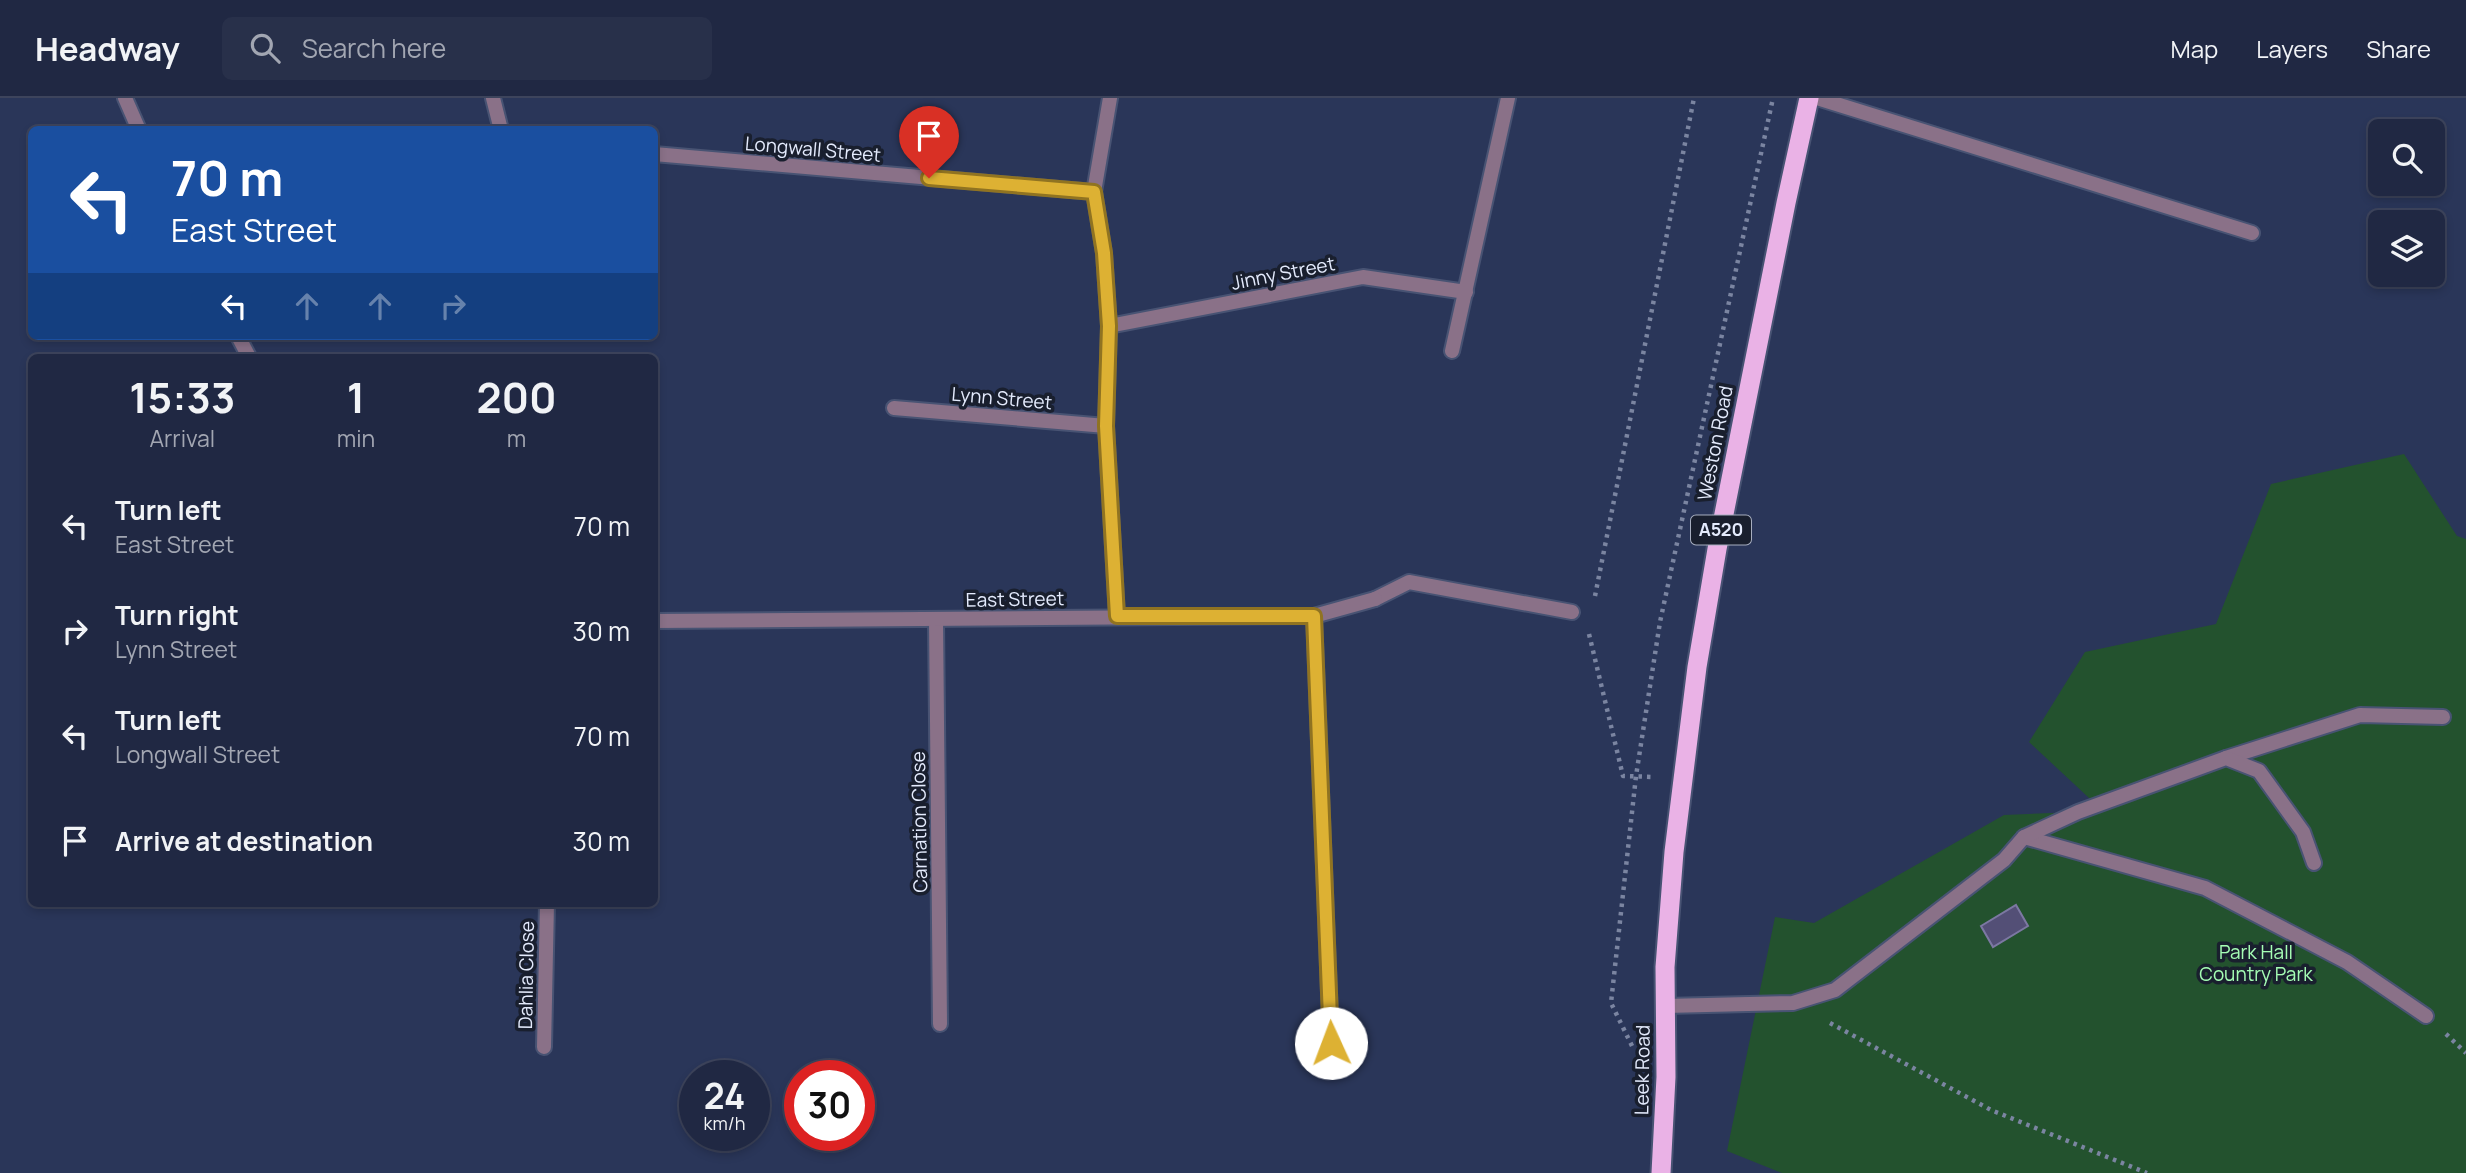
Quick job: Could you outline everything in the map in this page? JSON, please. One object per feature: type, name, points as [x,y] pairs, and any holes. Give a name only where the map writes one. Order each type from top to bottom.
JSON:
[{"type":"highway","name":"Weston Road","points":[[1665,967],[1697,667],[1717,549],[1809,98]]},
{"type":"highway","name":"Leek Road","points":[[1661,1173],[1665,1077],[1665,967]]},
{"type":"street","points":[[125,98],[137,126]]},
{"type":"street","points":[[493,98],[500,126]]},
{"type":"street","points":[[1110,98],[1094,192],[1104,253],[1109,326],[1106,426],[1117,616]]},
{"type":"street","points":[[1452,351],[1508,98]]},
{"type":"street","points":[[1817,98],[2252,233]]},
{"type":"street","name":"Longwall Street","points":[[658,155],[1094,192]]},
{"type":"street","name":"Jinny Street","points":[[1109,326],[1363,277],[1466,292]]},
{"type":"street","name":"Lynn Street","points":[[894,408],[1106,426]]},
{"type":"street","name":"East Street","points":[[658,621],[1314,616],[1375,599],[1409,582],[1572,612]]},
{"type":"street","points":[[1314,616],[1331,1043]]},
{"type":"street","name":"Carnation Close","points":[[936,620],[940,1024]]},
{"type":"street","points":[[1665,1006],[1793,1003],[1835,989],[2004,860],[2025,837],[2078,812],[2226,758],[2360,715],[2443,717]]},
{"type":"street","points":[[2226,758],[2259,771],[2304,832],[2314,863]]},
{"type":"street","points":[[2025,837],[2205,888],[2347,962],[2426,1016]]},
{"type":"street","name":"Dahlia Close","points":[[544,1048],[547,907]]},
{"type":"path","points":[[1593,603],[1694,98]]},
{"type":"path","points":[[1572,612],[1588,631],[1623,776],[1683,779]]},
{"type":"path","points":[[1793,1003],[1991,1110],[2147,1173]]},
{"type":"green space","name":"Park Hall Country Park","points":[[2404,454],[2457,536],[2466,539],[2466,1173],[1782,1173],[1727,1151],[1775,917],[1814,923],[2004,815],[2103,811],[2029,742],[2085,652],[2216,624],[2271,484]]},
{"type":"building","points":[[2016,905],[2028,926],[1993,947],[1981,926]]},
{"type":"route","points":[[929,178],[1094,192],[1104,253],[1109,326],[1106,426],[1117,616],[1314,616],[1331,1043]]}]
